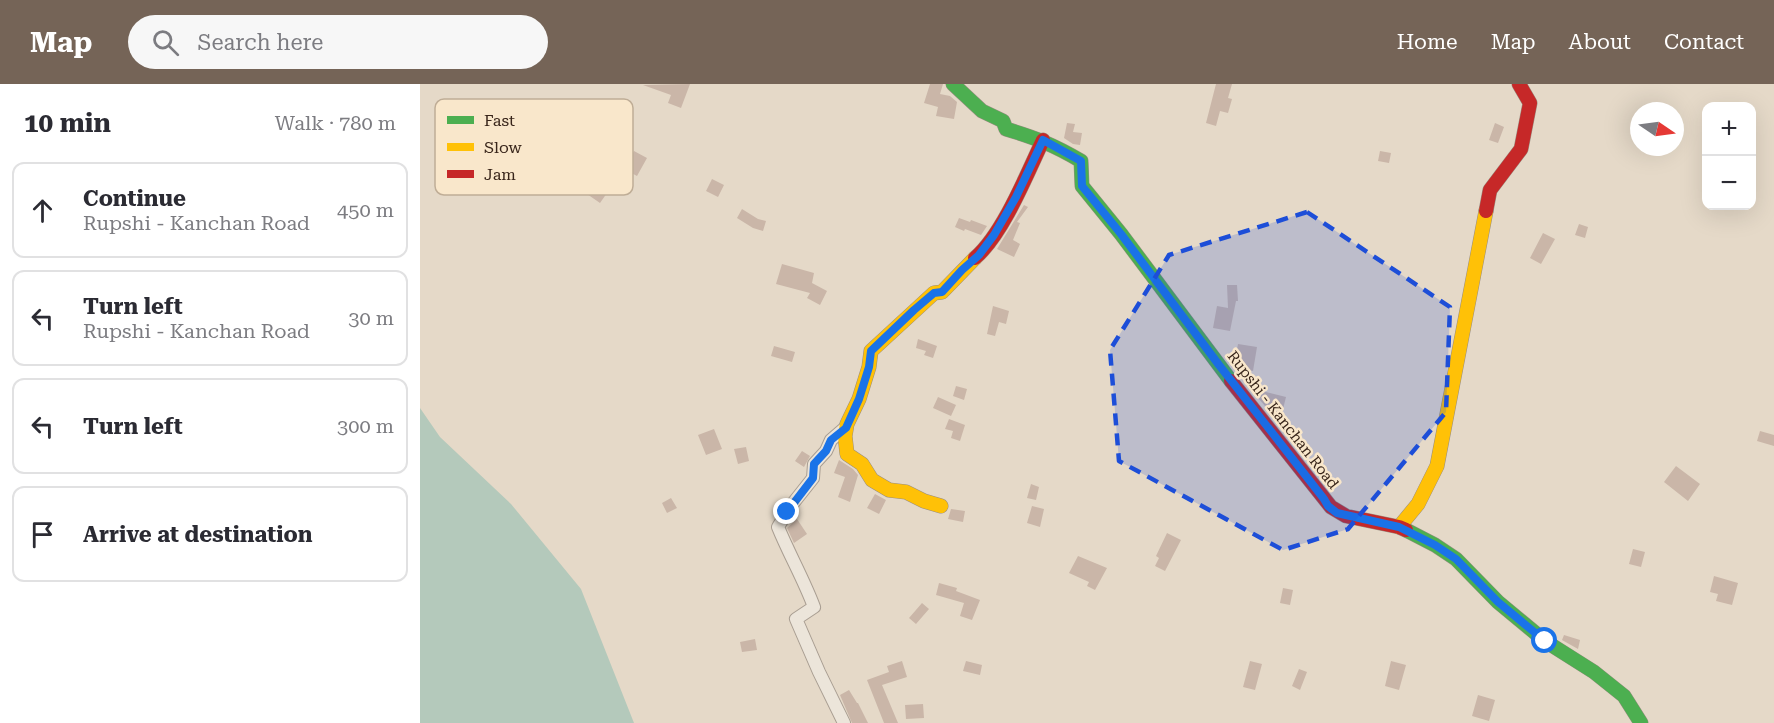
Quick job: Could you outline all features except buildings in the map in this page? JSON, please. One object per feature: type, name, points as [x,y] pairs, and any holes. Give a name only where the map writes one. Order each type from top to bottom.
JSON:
[{"type":"street","name":"Rupshi - Kanchan Road","points":[[953,84],[982,111],[1003,121],[1006,129],[1043,140],[1081,161],[1082,186],[1328,506],[1337,513],[1399,527],[1435,545],[1456,559],[1498,602],[1545,641],[1594,672],[1624,696],[1641,723]]},
{"type":"street","points":[[1399,527],[1418,504],[1437,466],[1490,190],[1521,150],[1530,103],[1519,84]]},
{"type":"street","points":[[941,506],[906,492],[889,490],[872,480],[860,460],[847,454],[846,428],[859,399],[869,367],[871,351],[934,293],[942,292],[979,255],[994,235],[1016,197],[1043,140]]},
{"type":"street","points":[[844,723],[796,619],[814,607],[778,527],[813,478],[814,464],[826,451],[831,440],[846,428]]},
{"type":"highlighted area","points":[[1307,212],[1450,307],[1446,412],[1348,529],[1283,550],[1119,461],[1110,350],[1169,255]]},
{"type":"shaded area","points":[[420,408],[440,437],[511,504],[581,589],[634,723],[420,723]]},
{"type":"traffic: fast","points":[[953,84],[982,111],[1003,121],[1006,129],[1045,142],[1081,161],[1082,186],[1121,234],[1231,381]]},
{"type":"traffic: fast","points":[[1406,530],[1456,559],[1498,602],[1545,641],[1594,672],[1624,696],[1641,723]]},
{"type":"traffic: slow","points":[[1399,527],[1418,504],[1437,466],[1486,211]]},
{"type":"traffic: slow","points":[[941,506],[906,492],[889,490],[872,480],[862,464],[847,454],[845,436],[847,424],[859,399],[869,367],[871,351],[934,293],[942,292],[975,258]]},
{"type":"traffic: jam","points":[[1486,211],[1490,190],[1521,149],[1530,103],[1519,84]]},
{"type":"traffic: jam","points":[[975,258],[1005,219],[1043,140]]},
{"type":"traffic: jam","points":[[1231,381],[1331,507],[1346,516],[1406,530]]},
{"type":"route","points":[[787,512],[813,478],[814,464],[826,451],[831,440],[846,428],[859,399],[869,367],[871,351],[934,293],[942,292],[979,255],[994,235],[1016,197],[1043,140],[1081,161],[1082,186],[1328,506],[1346,516],[1399,527],[1435,545],[1456,559],[1498,602],[1545,641]]}]
